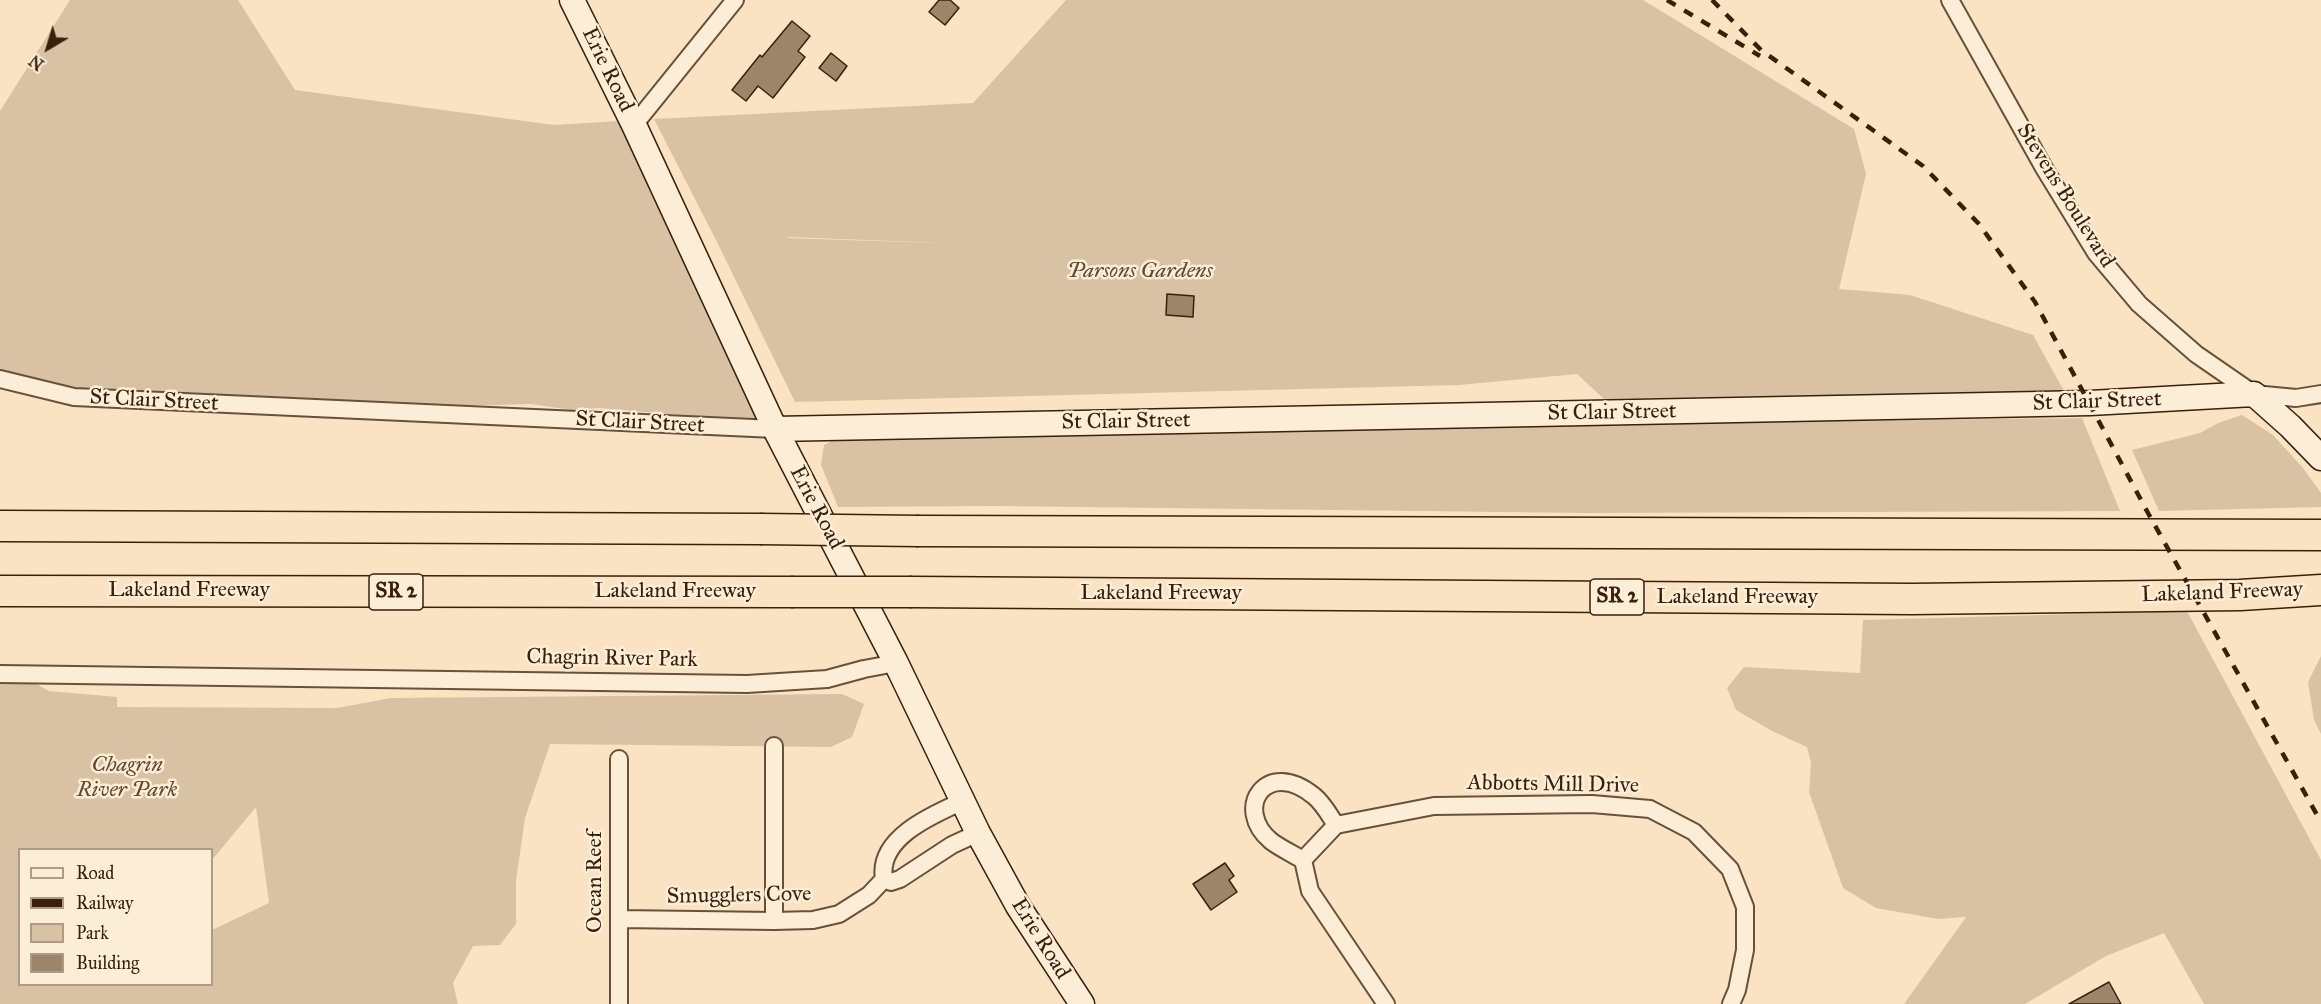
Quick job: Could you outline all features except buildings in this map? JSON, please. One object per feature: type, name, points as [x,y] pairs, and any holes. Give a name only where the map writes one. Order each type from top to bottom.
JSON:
[{"type":"highway","points":[[0,526],[2321,535]]},
{"type":"highway","name":"Lakeland Freeway","points":[[0,591],[912,592],[1912,599],[2240,595],[2321,590]]},
{"type":"highway","points":[[0,598],[35,591]]},
{"type":"street","name":"Erie Road","points":[[572,0],[634,125],[774,429],[896,663],[978,833],[1018,906],[1082,1004]]},
{"type":"street","points":[[634,125],[735,0]]},
{"type":"street","name":"Stevens Boulevard","points":[[1950,0],[2044,168],[2096,253],[2139,304],[2196,354],[2254,394],[2321,458]]},
{"type":"street","name":"St Clair Street","points":[[0,380],[74,397],[774,429],[2066,404],[2254,394]]},
{"type":"street","points":[[2254,394],[2296,398],[2321,394]]},
{"type":"street","name":"Chagrin River Park","points":[[0,674],[747,684],[827,679],[896,663]]},
{"type":"street","points":[[774,746],[774,921]]},
{"type":"street","name":"Ocean Reef","points":[[619,759],[619,1004]]},
{"type":"street","points":[[1303,860],[1336,825],[1316,797],[1298,785],[1285,781],[1269,784],[1257,795],[1254,806],[1259,825],[1270,840],[1303,860],[1310,891],[1386,1004]]},
{"type":"street","points":[[884,879],[882,870],[891,848],[919,824],[936,813],[963,801]]},
{"type":"street","name":"Abbotts Mill Drive","points":[[1336,825],[1434,806],[1592,804],[1650,809],[1694,832],[1730,869],[1745,908],[1745,950],[1737,990],[1731,1004]]},
{"type":"street","name":"Smugglers Cove","points":[[619,919],[774,921],[813,920],[839,914],[869,895],[884,879],[891,882],[900,879],[952,845],[978,833]]},
{"type":"green space","points":[[70,0],[238,0],[295,90],[554,125],[618,121],[762,422],[599,408],[571,410],[531,404],[461,406],[98,392],[0,371],[0,111]]},
{"type":"green space","name":"Parsons Gardens","points":[[1066,0],[1643,0],[1854,129],[1866,174],[1839,289],[1910,295],[2033,335],[2064,391],[1604,399],[1577,374],[1459,385],[795,402],[654,119],[973,103]],"holes":[[[788,237],[966,244],[788,238]]]},
{"type":"green space","points":[[2242,415],[2273,435],[2303,468],[2321,493],[2321,507],[2159,511],[2132,450],[2200,433],[2218,423]]},
{"type":"green space","points":[[2082,418],[2120,511],[1587,513],[995,506],[838,507],[821,465],[824,445],[846,434],[924,438],[1506,424]]},
{"type":"green space","points":[[2187,611],[2321,860],[2321,1004],[2204,1004],[2164,933],[2106,956],[2025,1004],[1904,1004],[1966,917],[1938,919],[1876,908],[1843,888],[1809,792],[1811,763],[1807,747],[1772,731],[1736,710],[1727,688],[1744,667],[1860,673],[1863,620]]},
{"type":"green space","points":[[2321,656],[2321,734],[2314,720],[2308,682]]},
{"type":"green space","points":[[0,664],[49,691],[117,697],[117,707],[337,708],[391,698],[842,694],[864,704],[852,737],[831,747],[550,744],[525,818],[516,881],[516,924],[500,945],[473,946],[453,983],[458,1004],[0,1004]]},
{"type":"railway","points":[[1667,0],[1760,56]]},
{"type":"railway","points":[[1712,0],[1761,50],[1923,166],[1979,224],[2035,302],[2148,513],[2321,822]]}]
